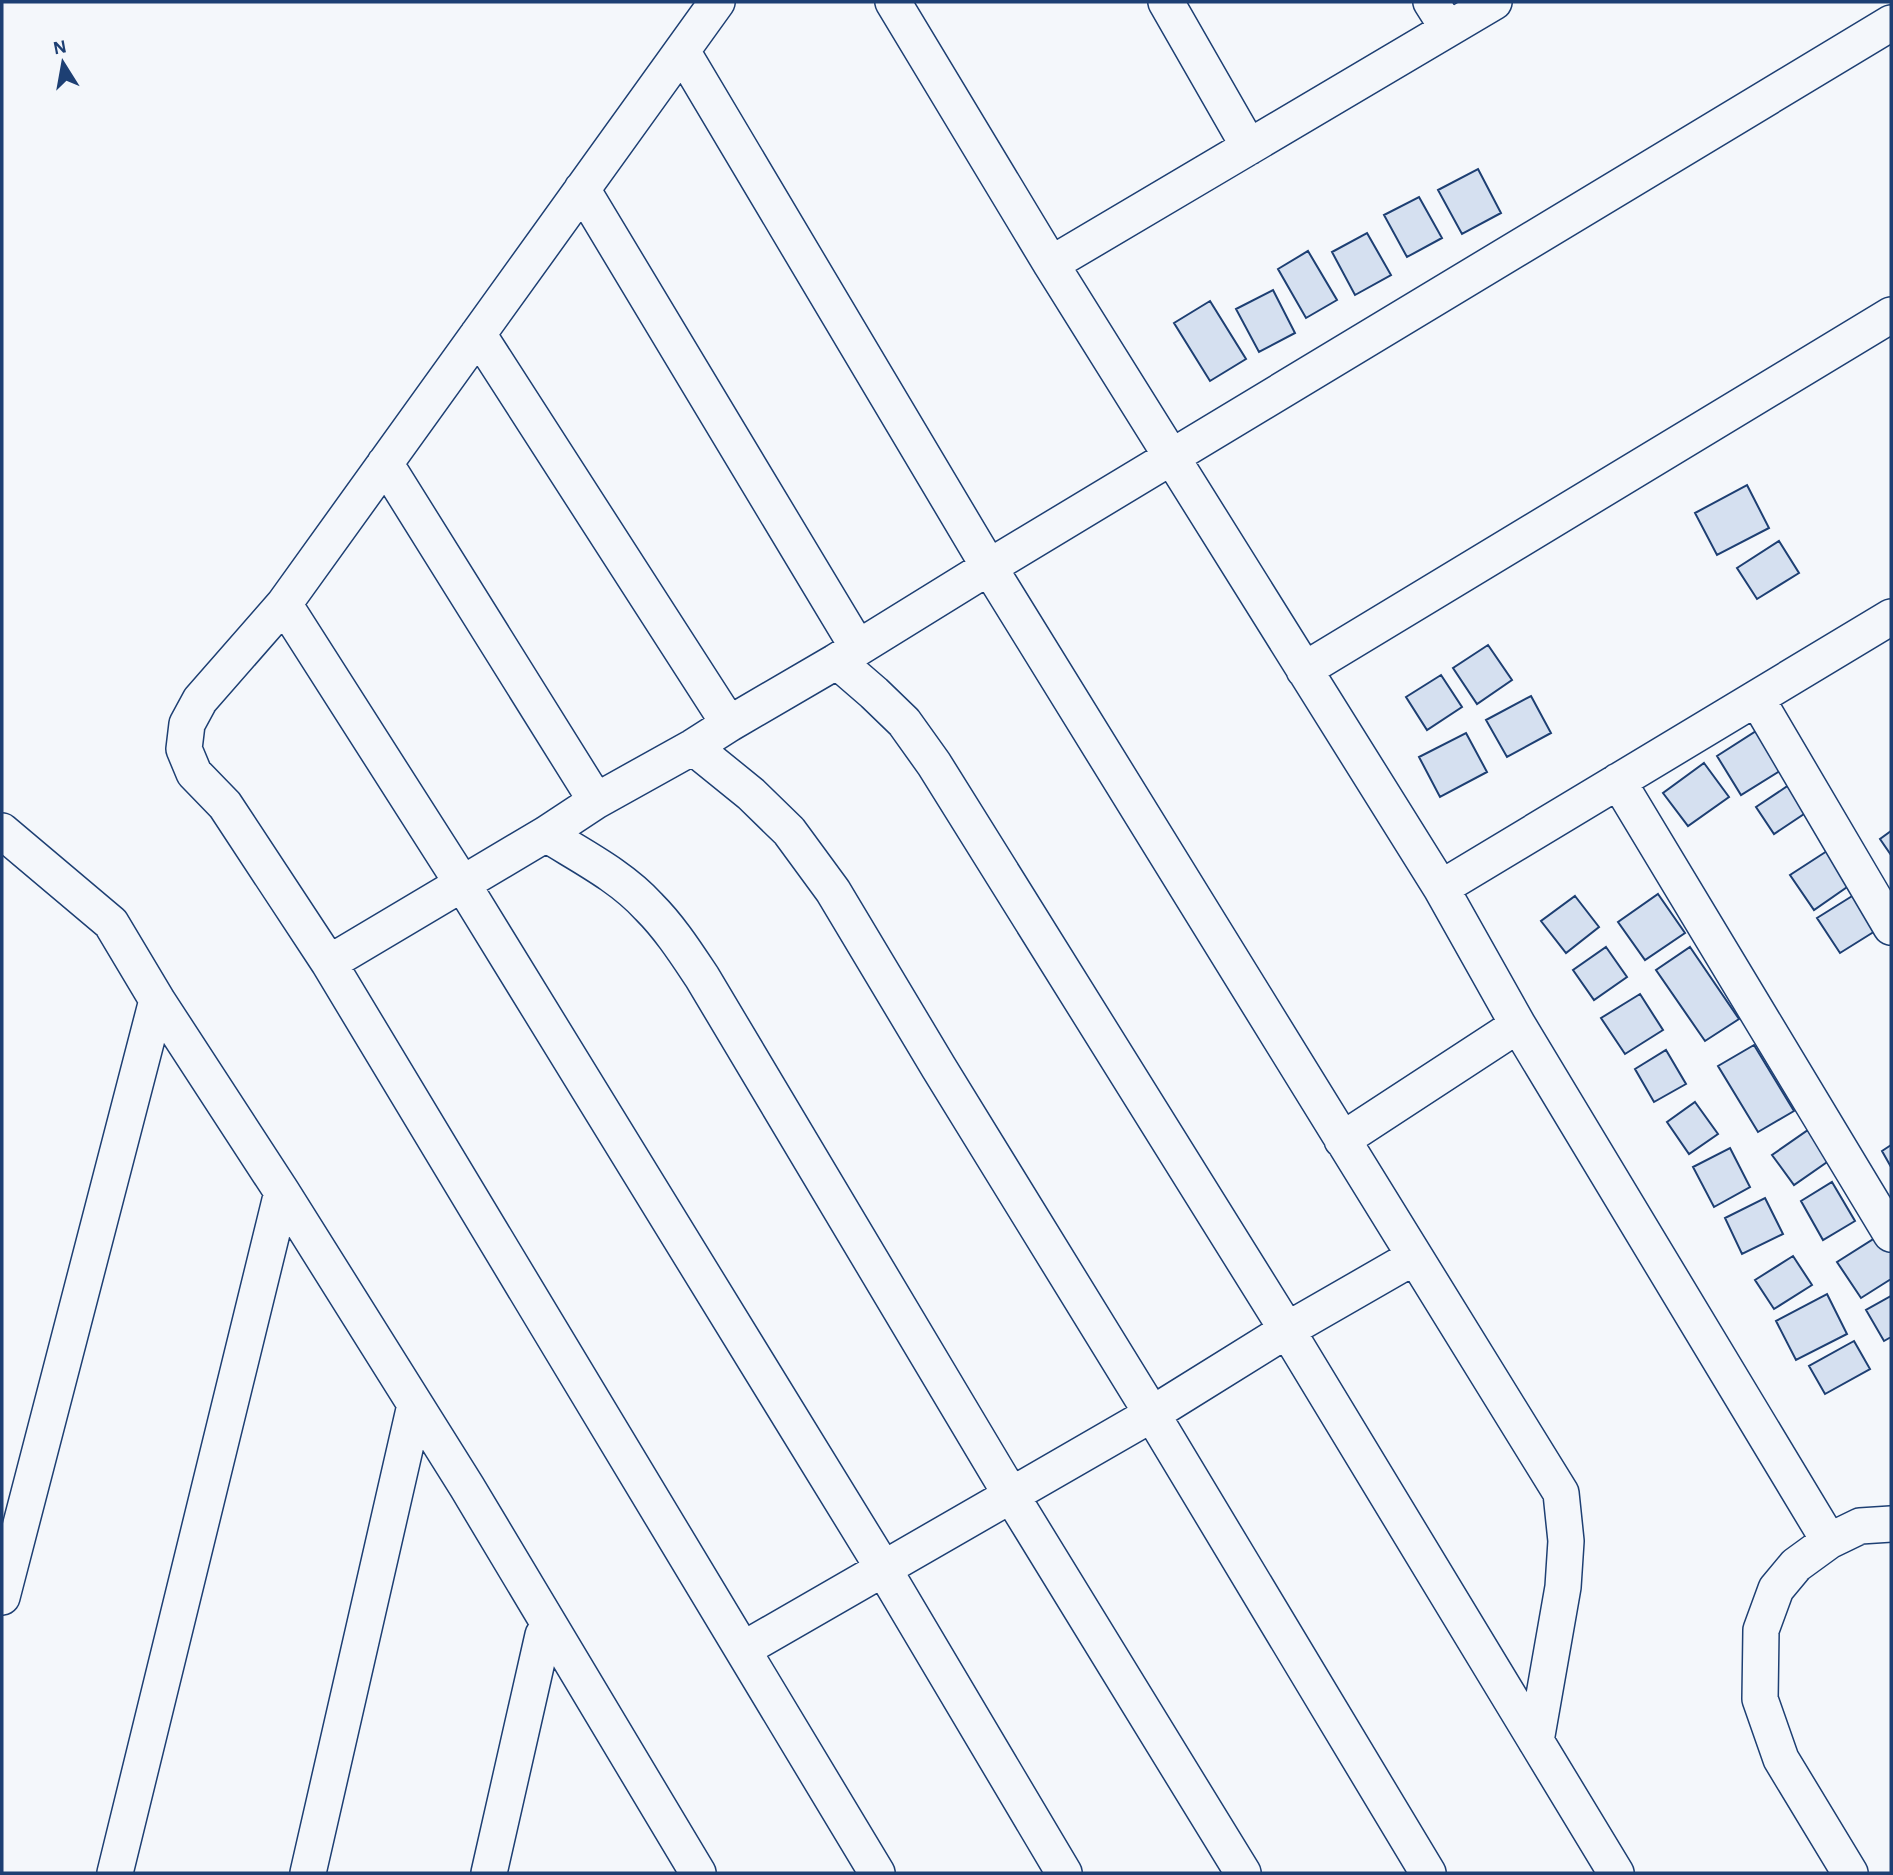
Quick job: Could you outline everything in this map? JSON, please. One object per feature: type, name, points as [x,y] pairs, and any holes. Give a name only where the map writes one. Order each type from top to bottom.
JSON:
[{"type":"street","points":[[717,2],[284,604],[200,700],[187,724],[184,749],[194,773],[225,804],[329,963],[877,1873]]},
{"type":"street","points":[[893,2],[1051,264],[1441,888],[1518,1025],[1829,1541]]},
{"type":"street","points":[[1166,2],[1249,147]]},
{"type":"street","points":[[1051,264],[1249,147],[1440,15],[1494,2]]},
{"type":"street","points":[[329,963],[546,834],[596,801],[848,655],[989,567],[1891,23]]},
{"type":"street","points":[[682,51],[989,567],[1561,1493],[1566,1541],[1563,1587],[1536,1741]]},
{"type":"street","points":[[582,189],[848,655],[874,692],[904,722],[934,764],[1287,1330],[1616,1873]]},
{"type":"street","points":[[1304,670],[1891,314]]},
{"type":"street","points":[[478,334],[729,724]]},
{"type":"street","points":[[385,463],[596,801]]},
{"type":"street","points":[[284,604],[463,883],[883,1568],[1064,1873]]},
{"type":"street","points":[[1441,888],[1891,617]]},
{"type":"street","points":[[1757,699],[1891,928]]},
{"type":"street","points":[[693,747],[751,794],[789,831],[833,891],[1428,1873]]},
{"type":"street","points":[[1618,782],[1891,1234]]},
{"type":"street","points":[[546,834],[618,880],[648,905],[674,936],[702,977],[1011,1495],[1243,1873]]},
{"type":"street","points":[[4,843],[111,923],[467,1487],[698,1873]]},
{"type":"street","points":[[2,1597],[158,1000]]},
{"type":"street","points":[[1342,1140],[1518,1025]]},
{"type":"street","points":[[115,1873],[282,1192]]},
{"type":"street","points":[[744,1649],[1152,1414],[1287,1330],[1415,1257]]},
{"type":"street","points":[[307,1873],[415,1405]]},
{"type":"street","points":[[1850,1873],[1781,1759],[1760,1699],[1762,1630],[1776,1588],[1796,1565],[1829,1541],[1860,1526],[1891,1524]]},
{"type":"street","points":[[489,1873],[543,1634]]},
{"type":"building","points":[[1478,169],[1501,213],[1462,234],[1438,190]]},
{"type":"building","points":[[1419,197],[1442,238],[1407,257],[1384,215]]},
{"type":"building","points":[[1367,233],[1391,275],[1355,295],[1332,252]]},
{"type":"building","points":[[1308,251],[1337,300],[1306,318],[1278,269]]},
{"type":"building","points":[[1273,290],[1295,333],[1259,352],[1236,309]]},
{"type":"building","points":[[1210,301],[1246,359],[1210,381],[1174,323]]},
{"type":"building","points":[[1747,485],[1769,528],[1717,555],[1695,513]]},
{"type":"building","points":[[1779,541],[1799,573],[1757,599],[1737,568]]},
{"type":"building","points":[[1488,645],[1512,680],[1477,704],[1453,668]]},
{"type":"building","points":[[1441,675],[1462,707],[1427,730],[1406,697]]},
{"type":"building","points":[[1531,696],[1551,733],[1507,757],[1486,720]]},
{"type":"building","points":[[1764,726],[1788,766],[1741,795],[1717,756]]},
{"type":"building","points":[[1466,733],[1487,772],[1440,797],[1419,757]]},
{"type":"building","points":[[1704,763],[1729,797],[1688,826],[1663,793]]},
{"type":"building","points":[[1789,785],[1807,812],[1774,834],[1756,807]]},
{"type":"building","points":[[1891,831],[1891,855],[1880,839]]},
{"type":"building","points":[[1827,851],[1850,885],[1814,910],[1790,875]]},
{"type":"building","points":[[1857,893],[1880,928],[1840,953],[1817,918]]},
{"type":"building","points":[[1658,894],[1685,933],[1645,960],[1618,922]]},
{"type":"building","points":[[1575,896],[1599,927],[1566,953],[1541,921]]},
{"type":"building","points":[[1606,947],[1627,977],[1594,1000],[1573,970]]},
{"type":"building","points":[[1690,947],[1739,1019],[1705,1041],[1656,970]]},
{"type":"building","points":[[1640,994],[1663,1030],[1625,1054],[1601,1018]]},
{"type":"building","points":[[1754,1045],[1794,1111],[1758,1132],[1718,1066]]},
{"type":"building","points":[[1666,1050],[1686,1084],[1654,1102],[1635,1069]]},
{"type":"building","points":[[1695,1102],[1718,1134],[1689,1154],[1667,1122]]},
{"type":"building","points":[[1808,1130],[1830,1160],[1794,1185],[1772,1155]]},
{"type":"building","points":[[1891,1145],[1891,1167],[1882,1151]]},
{"type":"building","points":[[1730,1148],[1750,1187],[1714,1207],[1693,1167]]},
{"type":"building","points":[[1832,1182],[1855,1221],[1823,1240],[1801,1201]]},
{"type":"building","points":[[1765,1198],[1783,1234],[1742,1254],[1725,1218]]},
{"type":"building","points":[[1883,1233],[1891,1246],[1891,1279],[1861,1298],[1837,1262]]},
{"type":"building","points":[[1793,1256],[1812,1285],[1774,1309],[1755,1280]]},
{"type":"building","points":[[1827,1294],[1847,1334],[1796,1360],[1776,1321]]},
{"type":"building","points":[[1891,1296],[1891,1337],[1884,1341],[1866,1310]]},
{"type":"building","points":[[1854,1341],[1870,1369],[1825,1394],[1809,1366]]}]
